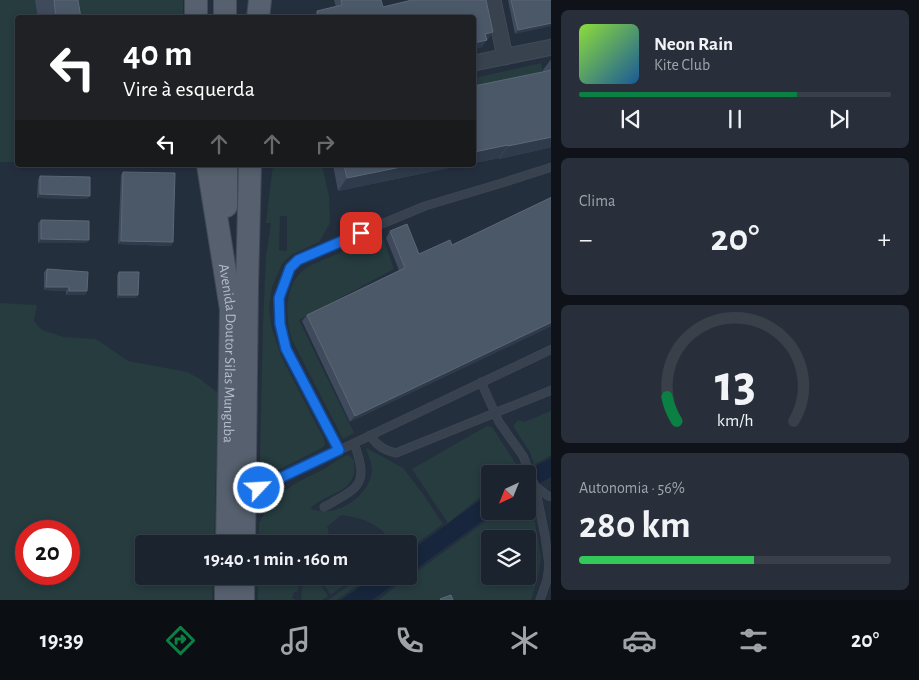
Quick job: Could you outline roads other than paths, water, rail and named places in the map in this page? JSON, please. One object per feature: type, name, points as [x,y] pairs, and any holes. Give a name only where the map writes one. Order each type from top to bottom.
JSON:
[{"type":"main road","points":[[196,0],[196,15]]},
{"type":"main road","points":[[225,0],[225,15]]},
{"type":"main road","points":[[258,15],[260,0]]},
{"type":"main road","name":"Avenida Doutor Silas Munguba","points":[[208,167],[230,309],[226,535]]},
{"type":"main road","points":[[226,167],[230,309]]},
{"type":"main road","name":"Avenida Doutor Silas Munguba","points":[[244,535],[246,311],[250,167]]},
{"type":"main road","points":[[226,585],[226,600]]},
{"type":"main road","points":[[243,585],[243,600]]},
{"type":"street","points":[[493,0],[505,57]]},
{"type":"street","points":[[476,64],[551,47]]},
{"type":"lane","points":[[339,450],[292,362],[281,333],[279,298],[290,268],[305,256],[425,206],[551,167]]},
{"type":"lane","points":[[246,494],[551,349]]},
{"type":"lane","points":[[481,382],[494,412],[523,456],[527,465]]},
{"type":"lane","points":[[370,435],[381,448],[396,453],[551,390]]},
{"type":"lane","points":[[324,507],[351,492],[360,479],[362,468],[354,443]]},
{"type":"lane","points":[[536,487],[551,497]]},
{"type":"lane","points":[[536,491],[546,536],[549,565],[547,580],[540,600]]},
{"type":"water","points":[[551,458],[551,477],[536,485],[536,466]]},
{"type":"water","points":[[481,500],[481,520],[484,520],[417,568],[417,546]]},
{"type":"water","points":[[362,585],[393,585],[372,600],[341,600]]}]
